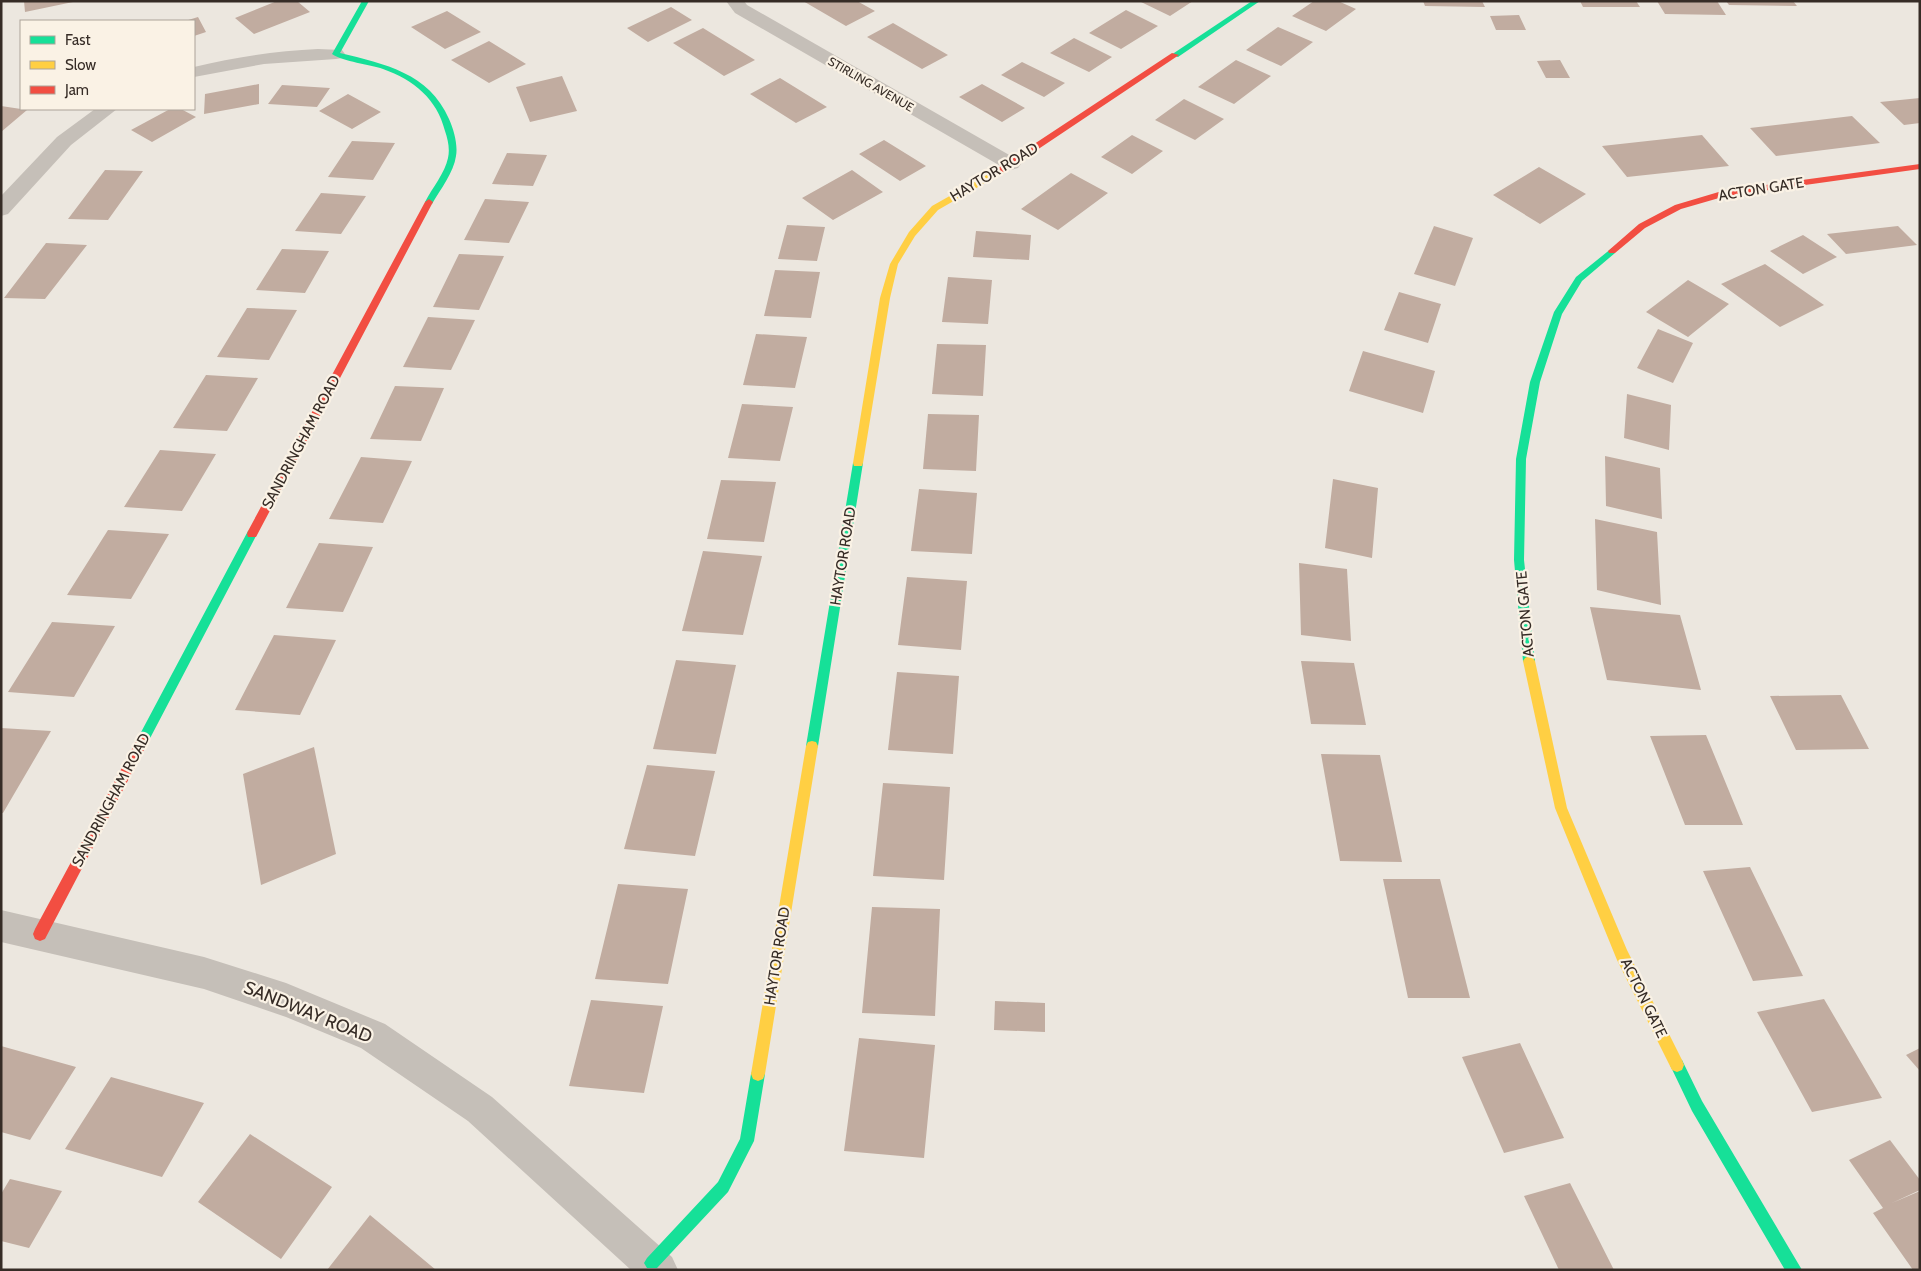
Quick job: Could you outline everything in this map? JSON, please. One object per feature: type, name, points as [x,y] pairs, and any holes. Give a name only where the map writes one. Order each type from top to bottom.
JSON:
[{"type":"street","points":[[195,72],[258,59],[299,54],[336,54],[366,1]]},
{"type":"street","name":"STIRLING AVENUE","points":[[734,1],[741,9],[1011,164]]},
{"type":"street","name":"HAYTOR ROAD","points":[[655,1266],[723,1187],[747,1140],[885,298],[894,264],[912,234],[935,208],[1011,164],[1256,1]]},
{"type":"street","name":"SANDRINGHAM ROAD","points":[[40,934],[452,158],[452,142],[446,121],[438,102],[425,88],[404,73],[382,65],[336,54]]},
{"type":"street","points":[[1,208],[64,140],[106,110]]},
{"type":"street","name":"ACTON GATE","points":[[1794,1270],[1697,1106],[1622,954],[1561,808],[1530,668],[1520,560],[1521,459],[1535,382],[1557,314],[1579,279],[1642,226],[1678,207],[1725,193],[1920,166]]},
{"type":"street","name":"SANDWAY ROAD","points":[[1,926],[204,973],[286,1000],[373,1036],[480,1109],[655,1266]]},
{"type":"building","points":[[24,1],[73,1],[73,2],[25,12]]},
{"type":"building","points":[[277,1],[297,1],[310,12],[254,34],[235,18]]},
{"type":"building","points":[[803,1],[857,1],[875,11],[846,26]]},
{"type":"building","points":[[1139,1],[1193,1],[1170,16]]},
{"type":"building","points":[[1314,1],[1338,1],[1356,9],[1326,31],[1292,16]]},
{"type":"building","points":[[1423,1],[1482,1],[1485,7],[1425,6]]},
{"type":"building","points":[[1580,1],[1636,1],[1640,7],[1583,7]]},
{"type":"building","points":[[1657,1],[1717,1],[1726,15],[1665,14]]},
{"type":"building","points":[[1726,1],[1793,1],[1797,6],[1729,5]]},
{"type":"building","points":[[671,7],[692,20],[648,42],[627,28]]},
{"type":"building","points":[[1126,10],[1158,26],[1121,49],[1089,33]]},
{"type":"building","points":[[447,11],[481,32],[445,49],[411,27]]},
{"type":"building","points":[[1519,15],[1526,30],[1496,30],[1490,16]]},
{"type":"building","points":[[198,17],[206,32],[195,36],[195,20],[188,20]]},
{"type":"building","points":[[893,23],[948,55],[922,69],[867,37]]},
{"type":"building","points":[[1278,27],[1313,42],[1281,66],[1246,50]]},
{"type":"building","points":[[703,28],[755,60],[724,76],[673,43]]},
{"type":"building","points":[[1074,38],[1112,57],[1089,72],[1050,53]]},
{"type":"building","points":[[489,41],[526,64],[489,83],[451,60]]},
{"type":"building","points":[[1236,60],[1271,76],[1234,104],[1198,87]]},
{"type":"building","points":[[1560,60],[1570,78],[1546,78],[1537,61]]},
{"type":"building","points":[[1022,62],[1065,83],[1044,97],[1001,75]]},
{"type":"building","points":[[562,76],[577,111],[530,122],[516,87]]},
{"type":"building","points":[[780,78],[827,107],[796,123],[750,94]]},
{"type":"building","points":[[259,84],[259,104],[204,114],[205,94]]},
{"type":"building","points":[[982,84],[1025,108],[1002,122],[959,97]]},
{"type":"building","points":[[282,85],[330,88],[317,107],[268,104]]},
{"type":"building","points":[[348,94],[381,112],[352,129],[319,111]]},
{"type":"building","points":[[1920,98],[1920,123],[1904,125],[1880,102]]},
{"type":"building","points":[[1184,99],[1224,119],[1195,140],[1155,120]]},
{"type":"building","points":[[1,106],[27,110],[1,132]]},
{"type":"building","points":[[168,110],[183,110],[196,117],[152,142],[131,130]]},
{"type":"building","points":[[1852,116],[1880,143],[1776,156],[1750,128]]},
{"type":"building","points":[[1132,135],[1163,151],[1132,174],[1101,157]]},
{"type":"building","points":[[1702,135],[1729,166],[1627,177],[1602,146]]},
{"type":"building","points":[[884,140],[926,166],[900,181],[859,154]]},
{"type":"building","points":[[352,141],[395,143],[373,180],[328,177]]},
{"type":"building","points":[[507,153],[547,155],[533,186],[492,184]]},
{"type":"building","points":[[1539,167],[1586,194],[1540,224],[1493,195]]},
{"type":"building","points":[[105,170],[143,171],[108,220],[68,219]]},
{"type":"building","points":[[852,170],[883,192],[833,220],[802,198]]},
{"type":"building","points":[[1071,173],[1108,193],[1058,230],[1021,209]]},
{"type":"building","points":[[321,193],[366,196],[341,234],[295,231]]},
{"type":"building","points":[[485,199],[529,202],[509,243],[464,240]]},
{"type":"building","points":[[787,225],[825,227],[817,261],[778,259]]},
{"type":"building","points":[[1434,226],[1473,238],[1455,286],[1414,274]]},
{"type":"building","points":[[1898,226],[1917,245],[1846,254],[1827,234]]},
{"type":"building","points":[[976,231],[1031,235],[1029,260],[973,257]]},
{"type":"building","points":[[1803,235],[1837,257],[1803,274],[1770,251]]},
{"type":"building","points":[[46,243],[87,245],[45,299],[4,298]]},
{"type":"building","points":[[282,249],[329,251],[305,293],[256,290]]},
{"type":"building","points":[[459,254],[504,256],[479,310],[433,307]]},
{"type":"building","points":[[1765,264],[1824,305],[1780,327],[1721,284]]},
{"type":"building","points":[[775,270],[820,272],[811,318],[764,316]]},
{"type":"building","points":[[948,277],[992,280],[988,324],[942,322]]},
{"type":"building","points":[[1688,280],[1729,304],[1688,337],[1646,312]]},
{"type":"building","points":[[1399,292],[1441,304],[1428,343],[1384,330]]},
{"type":"building","points":[[247,308],[297,310],[269,360],[217,357]]},
{"type":"building","points":[[428,317],[475,320],[451,370],[403,367]]},
{"type":"building","points":[[1658,329],[1693,343],[1673,383],[1637,368]]},
{"type":"building","points":[[756,334],[807,337],[795,388],[743,385]]},
{"type":"building","points":[[937,344],[986,345],[983,396],[932,394]]},
{"type":"building","points":[[1363,351],[1435,371],[1423,413],[1349,391]]},
{"type":"building","points":[[206,375],[258,378],[227,431],[173,428]]},
{"type":"building","points":[[395,386],[444,388],[421,441],[370,439]]},
{"type":"building","points":[[1627,394],[1671,405],[1669,450],[1624,438]]},
{"type":"building","points":[[742,404],[793,407],[780,461],[728,458]]},
{"type":"building","points":[[928,414],[979,415],[976,471],[923,469]]},
{"type":"building","points":[[160,450],[216,454],[182,511],[124,507]]},
{"type":"building","points":[[1605,456],[1660,468],[1662,519],[1606,506]]},
{"type":"building","points":[[361,457],[412,461],[383,523],[329,519]]},
{"type":"building","points":[[1333,479],[1378,488],[1372,558],[1325,548]]},
{"type":"building","points":[[721,480],[776,482],[764,542],[707,539]]},
{"type":"building","points":[[919,489],[977,493],[972,554],[911,551]]},
{"type":"building","points":[[1595,519],[1657,532],[1661,605],[1597,590]]},
{"type":"building","points":[[108,530],[169,534],[131,599],[67,595]]},
{"type":"building","points":[[319,543],[373,547],[343,612],[286,608]]},
{"type":"building","points":[[703,551],[762,556],[743,635],[682,631]]},
{"type":"building","points":[[1299,563],[1347,569],[1351,641],[1301,635]]},
{"type":"building","points":[[907,577],[967,581],[961,650],[898,645]]},
{"type":"building","points":[[1590,607],[1680,615],[1701,690],[1607,680]]},
{"type":"building","points":[[52,622],[115,626],[74,697],[8,692]]},
{"type":"building","points":[[274,635],[336,640],[300,715],[235,710]]},
{"type":"building","points":[[676,660],[736,665],[716,754],[653,749]]},
{"type":"building","points":[[1301,661],[1354,663],[1366,725],[1311,724]]},
{"type":"building","points":[[897,672],[959,676],[953,754],[888,750]]},
{"type":"building","points":[[1841,695],[1869,749],[1796,750],[1770,696]]},
{"type":"building","points":[[1,728],[51,731],[3,813],[1,813]]},
{"type":"building","points":[[1706,735],[1743,825],[1685,825],[1650,736]]},
{"type":"building","points":[[314,747],[336,854],[261,885],[243,774]]},
{"type":"building","points":[[1321,754],[1380,755],[1402,862],[1340,861]]},
{"type":"building","points":[[647,765],[715,771],[695,856],[624,849]]},
{"type":"building","points":[[883,783],[950,787],[944,880],[873,876]]},
{"type":"building","points":[[1750,867],[1803,976],[1753,981],[1703,871]]},
{"type":"building","points":[[1383,879],[1440,879],[1470,998],[1408,998]]},
{"type":"building","points":[[618,884],[688,889],[668,984],[595,979]]},
{"type":"building","points":[[872,907],[940,909],[935,1016],[862,1013]]},
{"type":"building","points":[[1824,999],[1882,1098],[1812,1112],[1757,1012]]},
{"type":"building","points":[[591,1000],[663,1006],[644,1093],[569,1086]]},
{"type":"building","points":[[995,1001],[1045,1003],[1045,1032],[994,1030]]},
{"type":"building","points":[[859,1038],[935,1045],[924,1158],[844,1151]]},
{"type":"building","points":[[1520,1043],[1564,1138],[1504,1153],[1462,1057]]},
{"type":"building","points":[[1,1046],[76,1067],[30,1140],[1,1132]]},
{"type":"building","points":[[1920,1048],[1920,1071],[1906,1055]]},
{"type":"building","points":[[111,1077],[204,1103],[162,1177],[65,1149]]},
{"type":"building","points":[[250,1134],[332,1187],[281,1259],[198,1202]]},
{"type":"building","points":[[1890,1140],[1920,1180],[1920,1190],[1892,1203],[1920,1191],[1920,1270],[1913,1270],[1873,1213],[1883,1208],[1849,1160]]},
{"type":"building","points":[[10,1179],[62,1191],[29,1248],[1,1241],[1,1194]]},
{"type":"building","points":[[1570,1183],[1614,1270],[1559,1270],[1524,1196]]},
{"type":"building","points":[[370,1215],[436,1270],[327,1270]]},
{"type":"traffic: fast","points":[[366,1],[336,54],[387,68],[402,75],[417,83],[430,94],[440,107],[449,131],[452,158],[429,202]]},
{"type":"traffic: fast","points":[[1175,55],[1257,1]]},
{"type":"traffic: fast","points":[[1529,661],[1519,560],[1521,459],[1535,382],[1557,314],[1579,279],[1612,251]]},
{"type":"traffic: fast","points":[[812,746],[858,463]]},
{"type":"traffic: fast","points":[[143,740],[252,534]]},
{"type":"traffic: fast","points":[[1677,1065],[1697,1106],[1794,1270]]},
{"type":"traffic: fast","points":[[652,1263],[723,1187],[747,1141],[758,1074]]},
{"type":"traffic: slow","points":[[858,463],[885,298],[894,264],[912,234],[935,208],[1001,170]]},
{"type":"traffic: slow","points":[[1529,661],[1561,808],[1622,955],[1677,1065]]},
{"type":"traffic: slow","points":[[758,1074],[812,746]]},
{"type":"traffic: jam","points":[[1001,170],[1175,55]]},
{"type":"traffic: jam","points":[[1612,251],[1642,226],[1678,207],[1725,193],[1920,166]]},
{"type":"traffic: jam","points":[[252,534],[429,202]]},
{"type":"traffic: jam","points":[[40,934],[143,740]]}]
